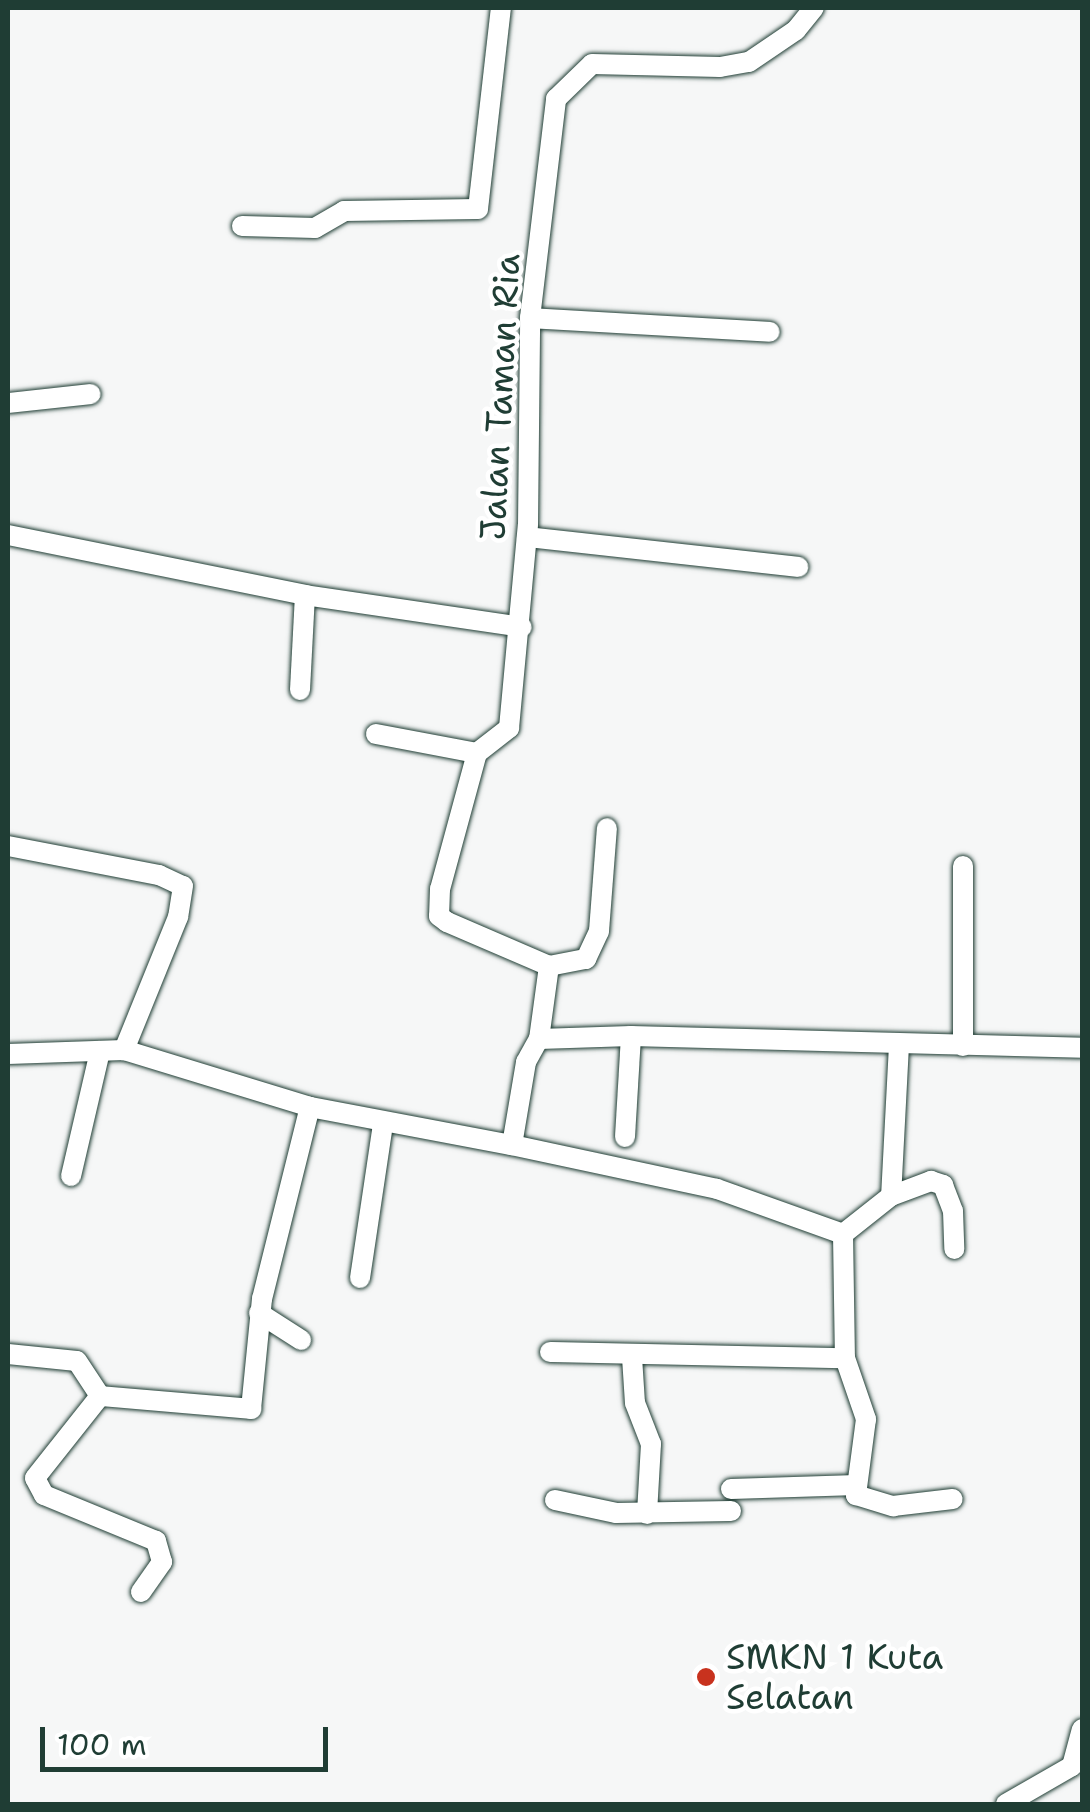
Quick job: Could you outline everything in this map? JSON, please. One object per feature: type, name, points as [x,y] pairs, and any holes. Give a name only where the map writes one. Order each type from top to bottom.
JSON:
[{"type":"street","points":[[242,226],[319,228],[344,211],[478,209],[501,8]]},
{"type":"street","name":"Jalan Taman Ria","points":[[477,753],[509,728],[522,628],[530,318],[556,99],[565,86],[602,62],[720,67],[749,62],[796,30],[814,8]]},
{"type":"street","points":[[530,318],[770,332]]},
{"type":"street","points":[[8,403],[91,394]]},
{"type":"street","points":[[8,534],[305,595],[522,628]]},
{"type":"street","points":[[527,537],[798,568]]},
{"type":"street","points":[[300,690],[305,595]]},
{"type":"street","points":[[376,734],[477,753],[440,889],[439,916],[549,966],[573,966],[596,949],[607,828]]},
{"type":"street","points":[[8,846],[178,879],[185,898],[124,1050]]},
{"type":"street","points":[[963,866],[963,1046]]},
{"type":"street","points":[[512,1145],[526,1062],[539,1039],[549,966]]},
{"type":"street","points":[[539,1039],[631,1036],[1082,1048]]},
{"type":"street","points":[[625,1136],[631,1036]]},
{"type":"street","points":[[891,1196],[899,1045]]},
{"type":"street","points":[[8,1054],[124,1050],[383,1124],[512,1145],[732,1193],[844,1234]]},
{"type":"street","points":[[70,1176],[100,1051]]},
{"type":"street","points":[[100,1396],[251,1409],[259,1312],[310,1106]]},
{"type":"street","points":[[360,1278],[383,1124]]},
{"type":"street","points":[[844,1234],[891,1196],[931,1181],[943,1185],[953,1210],[954,1249]]},
{"type":"street","points":[[844,1234],[845,1358],[866,1419],[857,1485],[860,1500],[893,1506],[953,1498]]},
{"type":"street","points":[[259,1312],[301,1340]]},
{"type":"street","points":[[550,1352],[632,1357],[845,1358]]},
{"type":"street","points":[[8,1354],[77,1361],[100,1396]]},
{"type":"street","points":[[632,1357],[635,1402],[650,1444],[647,1514]]},
{"type":"street","points":[[100,1396],[35,1478],[36,1489],[156,1541],[162,1562],[141,1592]]},
{"type":"street","points":[[732,1489],[857,1485]]},
{"type":"street","points":[[555,1500],[647,1514],[731,1511]]},
{"type":"street","points":[[1006,1804],[1072,1766],[1082,1729]]},
{"type":"place","name":"SMKN 1 Kuta Selatan","points":[[706,1677]]}]
